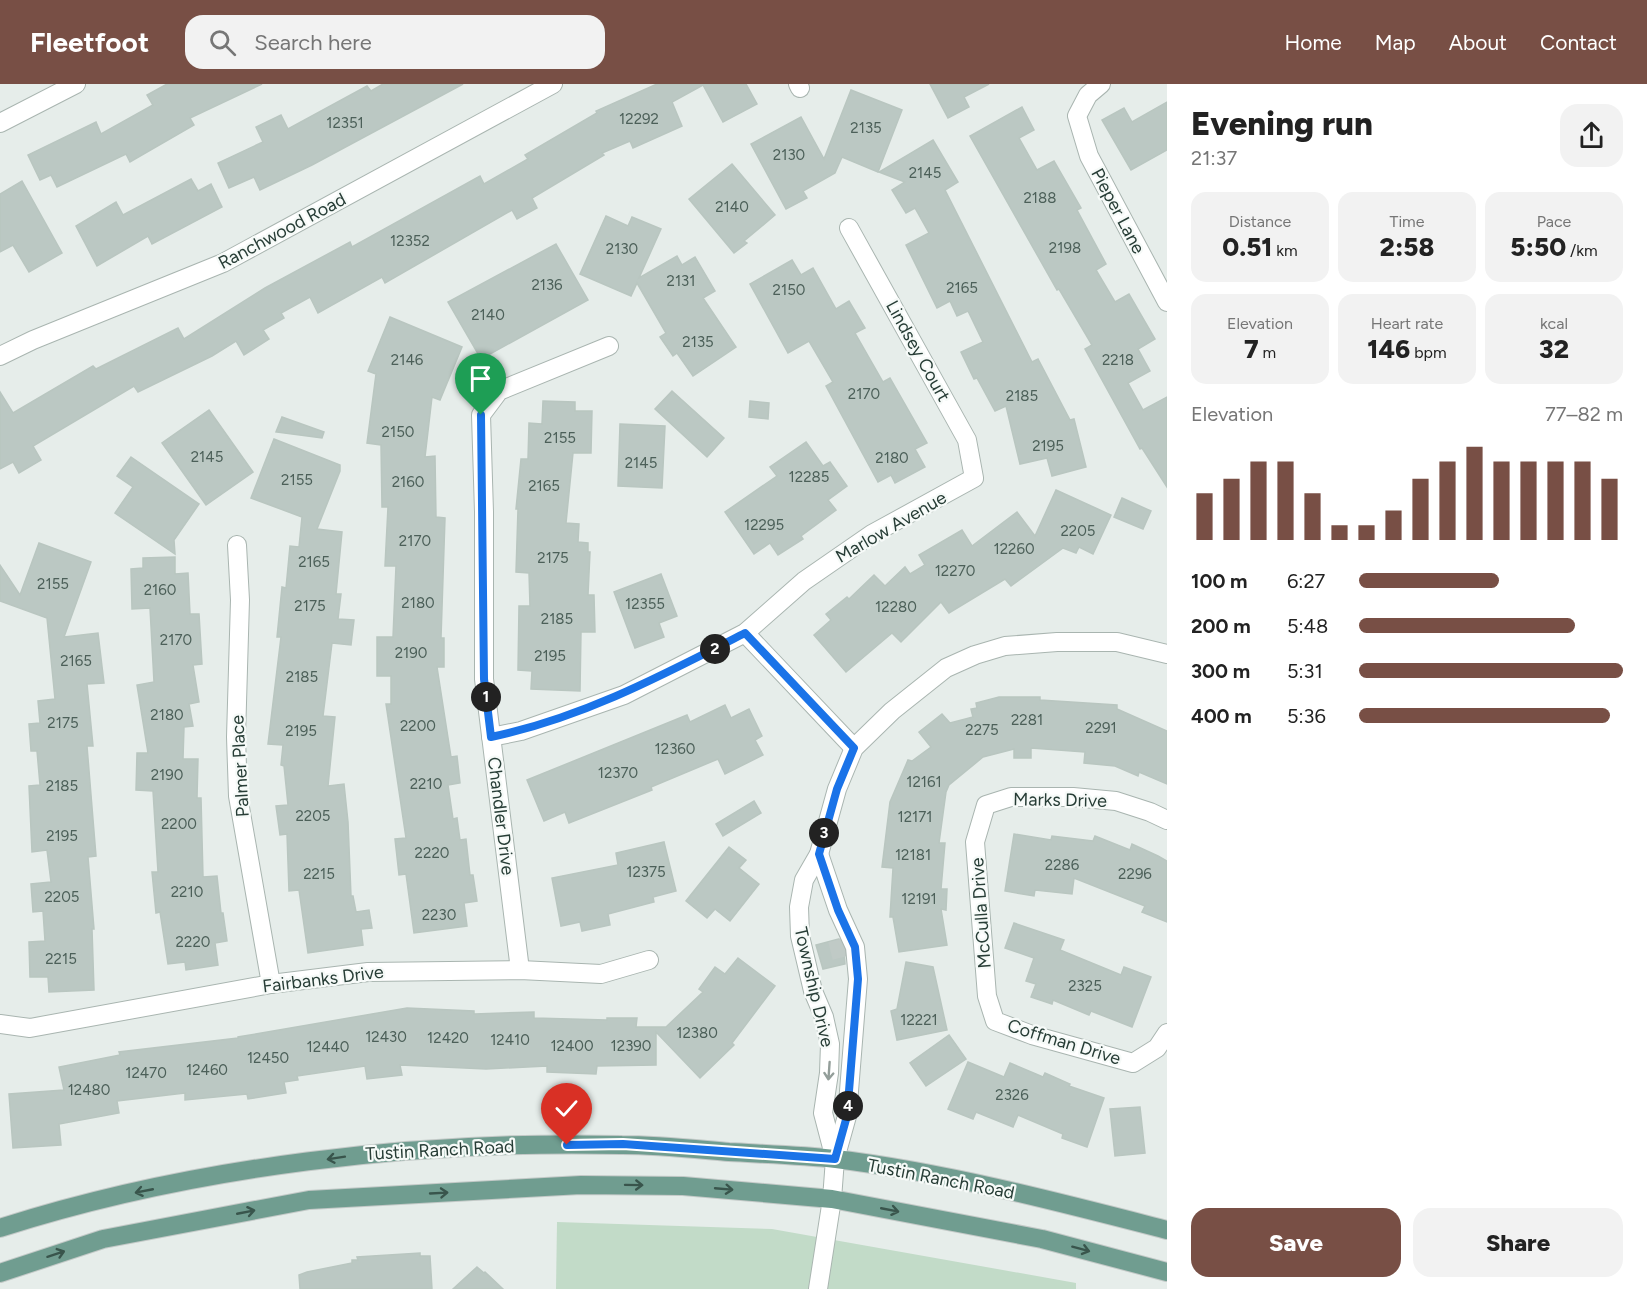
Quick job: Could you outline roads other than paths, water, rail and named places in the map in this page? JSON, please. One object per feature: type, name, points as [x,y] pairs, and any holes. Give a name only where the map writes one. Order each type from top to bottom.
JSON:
[{"type":"main road","name":"Tustin Ranch Road","points":[[0,1228],[129,1193],[215,1177],[369,1154],[511,1146],[623,1144],[835,1159],[965,1180],[1167,1230]]},
{"type":"main road","points":[[0,1273],[103,1239],[309,1200],[581,1185],[683,1186],[832,1198],[1042,1239],[1167,1272]]},
{"type":"street","points":[[0,123],[76,84]]},
{"type":"street","name":"Ranchwood Road","points":[[0,356],[33,340],[223,263],[554,84]]},
{"type":"street","name":"Pieper Lane","points":[[1101,84],[1088,95],[1077,116],[1089,156],[1167,301]]},
{"type":"street","name":"Lindsey Court","points":[[849,228],[967,440],[974,478]]},
{"type":"street","name":"Chandler Drive","points":[[520,970],[484,679],[481,415],[499,391],[609,346]]},
{"type":"street","name":"Marlow Avenue","points":[[491,737],[521,731],[624,695],[745,633],[804,580],[872,534],[974,478]]},
{"type":"street","name":"Palmer Place","points":[[237,545],[240,600],[236,737],[238,795],[271,984]]},
{"type":"street","points":[[745,633],[854,748]]},
{"type":"street","name":"Township Drive","points":[[835,1159],[823,1113],[829,1073],[830,1044],[824,1017],[813,991],[800,936],[799,914],[804,880],[819,854],[837,789],[854,748],[892,711],[946,668],[975,655],[1005,646],[1057,642],[1117,642],[1167,654]]},
{"type":"street","name":"Marks Drive","points":[[986,805],[1011,797],[1073,797],[1116,801],[1167,820]]},
{"type":"street","name":"McCulla Drive","points":[[986,805],[975,842],[987,996],[995,1021]]},
{"type":"street","name":"Township Drive","points":[[819,854],[855,947],[858,979],[847,1116],[835,1159],[832,1198]]},
{"type":"street","name":"Township Drive","points":[[837,940],[842,916]]},
{"type":"street","name":"Fairbanks Drive","points":[[0,1024],[30,1028],[271,984],[368,972],[520,970],[602,974],[649,960]]},
{"type":"street","name":"Township Drive","points":[[843,964],[858,979]]},
{"type":"street","name":"Coffman Drive","points":[[995,1021],[1032,1035],[1133,1063],[1157,1048],[1167,1033]]},
{"type":"street","points":[[818,1289],[832,1198]]},
{"type":"tunnel","points":[[837,940],[843,964]]}]
